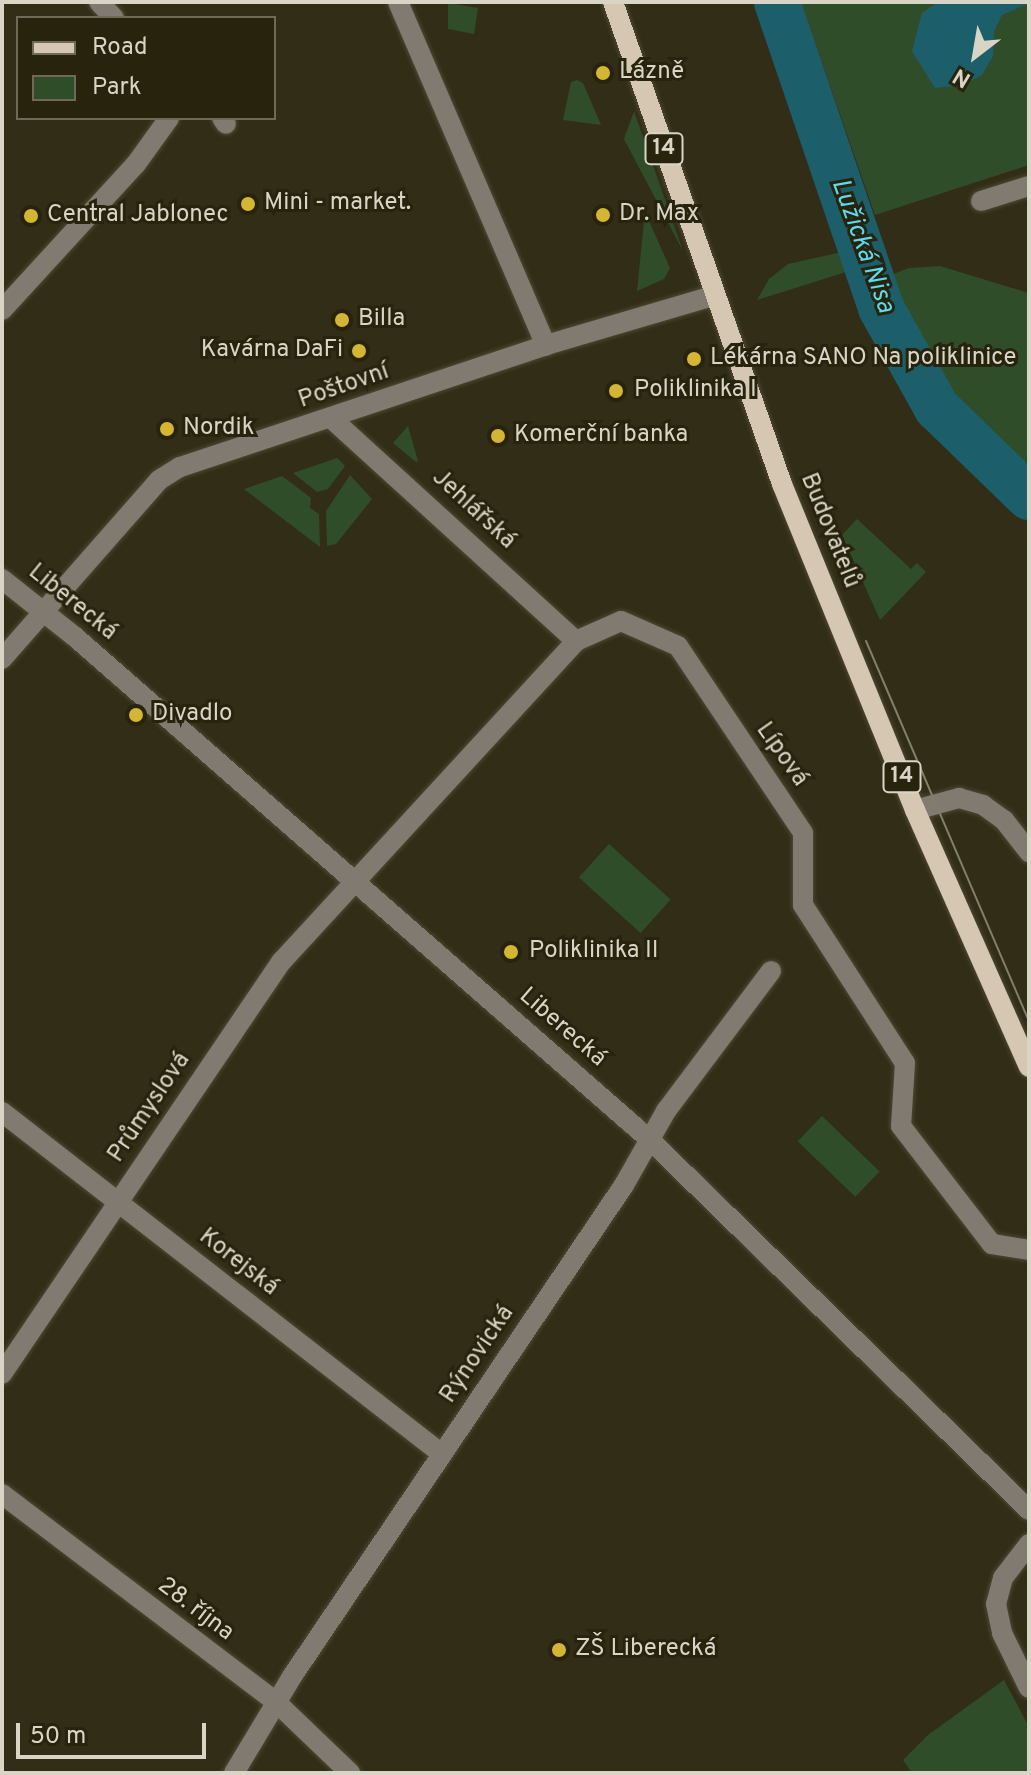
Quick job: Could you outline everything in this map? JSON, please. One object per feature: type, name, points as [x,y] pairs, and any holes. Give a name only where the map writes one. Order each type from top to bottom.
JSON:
[{"type":"main road","name":"Budovatelů","points":[[613,2],[713,296],[782,484],[915,810],[1029,1067]]},
{"type":"street","points":[[398,2],[546,345]]},
{"type":"street","points":[[2,310],[136,164],[168,120]]},
{"type":"street","points":[[981,201],[1029,186]]},
{"type":"street","name":"Poštovní","points":[[2,659],[159,480],[180,467],[332,419],[546,345],[713,296]]},
{"type":"street","name":"Jehlářská","points":[[332,419],[576,641]]},
{"type":"street","name":"Liberecká","points":[[2,579],[43,610],[649,1139],[1029,1510]]},
{"type":"street","name":"Lípová","points":[[353,879],[576,641],[621,621],[678,646],[803,833],[803,905],[905,1063],[901,1126],[992,1244],[1029,1250]]},
{"type":"street","points":[[915,810],[959,798],[983,805],[1004,820],[1029,852]]},
{"type":"street","name":"Průmyslová","points":[[2,1374],[282,961],[353,879]]},
{"type":"street","name":"Rýnovická","points":[[234,1773],[276,1702],[624,1185],[649,1139],[771,971]]},
{"type":"street","name":"Korejská","points":[[2,1112],[442,1454]]},
{"type":"street","name":"28. října","points":[[2,1494],[276,1702],[350,1773]]},
{"type":"street","points":[[1029,1544],[1003,1578],[996,1604],[1002,1633],[1029,1688]]},
{"type":"green space","points":[[801,2],[1029,2],[1029,165],[875,215]]},
{"type":"green space","points":[[448,3],[478,8],[474,34],[448,29]]},
{"type":"green space","points":[[577,80],[583,83],[601,125],[563,120],[571,82]]},
{"type":"green space","points":[[634,111],[683,251],[624,139]]},
{"type":"green space","points":[[645,212],[670,268],[664,279],[637,291]]},
{"type":"green space","points":[[842,252],[849,271],[757,300],[769,279],[788,264]]},
{"type":"green space","points":[[940,266],[1029,293],[1029,480],[971,424],[912,346],[878,280],[909,268]]},
{"type":"green space","points":[[408,426],[418,461],[416,462],[393,443]]},
{"type":"green space","points":[[337,458],[345,466],[328,489],[317,492],[293,473]]},
{"type":"green space","points":[[350,475],[372,499],[336,544],[327,546],[326,511]]},
{"type":"green space","points":[[282,476],[311,498],[310,508],[319,514],[320,547],[244,489]]},
{"type":"green space","points":[[857,519],[911,569],[917,563],[926,572],[880,620],[842,535]]},
{"type":"green space","points":[[609,844],[671,900],[641,933],[579,877]]},
{"type":"green space","points":[[822,1116],[880,1172],[855,1197],[798,1141]]},
{"type":"green space","points":[[1004,1680],[1029,1727],[1029,1773],[912,1773],[903,1760],[928,1735]]},
{"type":"water","points":[[938,2],[1029,3],[1002,15],[994,31],[993,56],[982,75],[963,85],[935,88],[912,51],[922,13]]},
{"type":"waterway","name":"Lužická Nisa","points":[[777,2],[881,308],[937,408],[1029,497]]},
{"type":"tram line","points":[[866,641],[1029,1021]]},
{"type":"place","name":"Lázně","points":[[603,73]]},
{"type":"place","name":"Mini - market.","points":[[248,204]]},
{"type":"place","name":"Dr. Max","points":[[603,215]]},
{"type":"place","name":"Central Jablonec","points":[[31,216]]},
{"type":"place","name":"Billa","points":[[342,320]]},
{"type":"place","name":"Kavárna DaFi","points":[[359,351]]},
{"type":"place","name":"Lékárna SANO Na poliklinice","points":[[694,359]]},
{"type":"place","name":"Poliklinika I","points":[[616,391]]},
{"type":"place","name":"Nordik","points":[[167,429]]},
{"type":"place","name":"Komerční banka","points":[[498,436]]},
{"type":"place","name":"Divadlo","points":[[136,715]]},
{"type":"place","name":"Poliklinika II","points":[[511,952]]},
{"type":"place","name":"ZŠ Liberecká","points":[[559,1650]]}]
